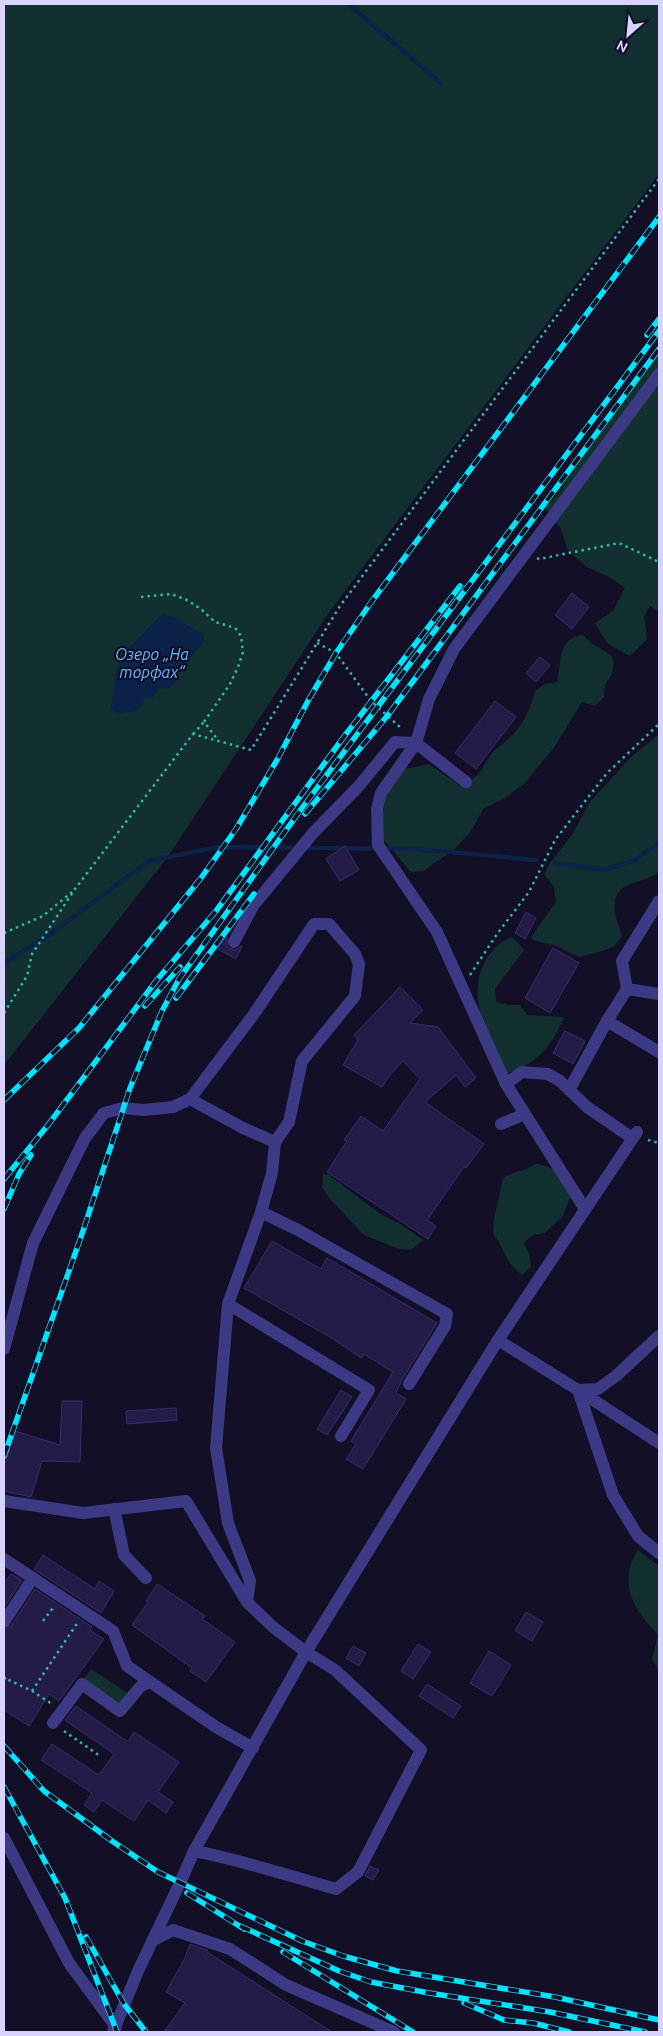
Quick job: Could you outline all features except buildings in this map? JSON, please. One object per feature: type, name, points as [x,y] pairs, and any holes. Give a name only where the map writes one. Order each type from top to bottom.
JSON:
[{"type":"lane","points":[[585,1209],[506,1084],[437,932],[378,845],[376,809],[381,793],[416,744],[429,700],[454,649],[659,374]]},
{"type":"lane","points":[[234,942],[253,906],[314,832],[358,787],[395,742],[416,744],[466,782]]},
{"type":"lane","points":[[569,1090],[627,989],[622,961],[659,901]]},
{"type":"lane","points":[[4,1349],[33,1244],[85,1138],[104,1114],[123,1108],[143,1110],[173,1108],[190,1099],[254,1014],[314,924],[328,924],[355,954],[359,964],[355,996],[302,1061],[289,1122],[276,1142],[272,1173],[228,1304],[216,1448],[228,1523],[250,1581],[247,1602]]},
{"type":"lane","points":[[627,989],[659,994]]},
{"type":"lane","points":[[607,1021],[659,1052]]},
{"type":"lane","points":[[114,2030],[138,1971],[194,1851],[306,1652],[498,1340],[634,1135],[587,1108],[560,1081],[548,1074],[522,1072],[506,1084]]},
{"type":"lane","points":[[190,1099],[243,1128],[276,1142]]},
{"type":"lane","points":[[501,1124],[525,1114]]},
{"type":"lane","points":[[260,1212],[298,1230],[447,1314],[445,1326],[409,1384]]},
{"type":"lane","points":[[228,1304],[369,1390],[341,1436]]},
{"type":"lane","points":[[578,1390],[598,1389],[616,1376],[659,1336]]},
{"type":"lane","points":[[498,1340],[659,1443]]},
{"type":"lane","points":[[578,1390],[613,1495],[638,1536],[659,1553]]},
{"type":"lane","points":[[4,1501],[83,1513],[186,1501],[247,1602],[273,1627],[306,1652],[335,1670],[421,1750],[358,1872],[336,1889],[257,1868],[230,1858],[194,1851]]},
{"type":"lane","points":[[114,1509],[124,1555],[146,1578]]},
{"type":"lane","points":[[4,1559],[113,1631],[127,1666],[216,1726],[253,1748]]},
{"type":"lane","points":[[4,1622],[33,1578]]},
{"type":"lane","points":[[53,1723],[82,1684],[120,1711],[140,1687],[149,1682]]},
{"type":"lane","points":[[4,1838],[69,1963],[114,2030]]},
{"type":"lane","points":[[152,1941],[173,1930],[230,1948],[286,1985],[394,2032]]},
{"type":"path","points":[[193,734],[251,750],[340,606],[659,180]]},
{"type":"path","points":[[526,551],[539,559],[619,543],[659,562]]},
{"type":"path","points":[[4,1013],[27,976],[32,954],[51,925],[75,889],[204,722],[230,684],[244,652],[241,636],[235,628],[215,622],[201,609],[185,600],[171,594],[141,597]]},
{"type":"path","points":[[317,643],[336,653],[371,702],[388,715],[416,744]]},
{"type":"path","points":[[204,722],[219,741]]},
{"type":"path","points":[[463,987],[497,934],[529,892],[556,840],[607,773],[659,724]]},
{"type":"path","points":[[4,933],[43,916],[75,889]]},
{"type":"path","points":[[43,1621],[61,1597]]},
{"type":"path","points":[[32,1691],[84,1612]]},
{"type":"path","points":[[4,1678],[7,1677],[9,1680],[32,1691],[61,1711]]},
{"type":"path","points":[[53,1723],[100,1756]]},
{"type":"green space","points":[[4,4],[659,4],[659,174],[330,611],[167,858],[4,1065]]},
{"type":"green space","points":[[659,347],[659,612],[650,606],[644,616],[647,639],[630,656],[608,644],[595,623],[613,611],[625,588],[609,577],[587,567],[568,550],[560,527],[544,508],[561,491],[571,468],[601,428],[618,410],[629,387]]},
{"type":"green space","points":[[583,635],[591,643],[612,656],[614,662],[612,674],[605,685],[604,697],[595,706],[582,702],[555,746],[524,784],[505,798],[483,809],[471,831],[455,849],[423,871],[411,872],[378,833],[377,821],[384,810],[387,786],[405,769],[429,764],[459,785],[473,779],[481,771],[494,751],[512,736],[520,726],[529,709],[535,691],[545,684],[557,682],[562,652],[565,646],[575,637]]},
{"type":"green space","points":[[659,734],[659,872],[626,886],[616,896],[615,909],[622,936],[614,946],[579,957],[556,946],[533,940],[531,937],[556,902],[554,887],[544,874],[550,863],[572,835],[590,802],[630,758]]},
{"type":"green space","points":[[512,937],[524,950],[495,989],[496,1002],[520,1005],[527,1015],[564,1017],[554,1038],[542,1053],[527,1065],[506,1074],[481,1015],[478,986],[483,966],[488,956],[495,948]]},
{"type":"green space","points":[[536,1164],[555,1170],[562,1178],[571,1195],[563,1216],[545,1233],[533,1235],[524,1243],[529,1254],[531,1267],[522,1275],[508,1261],[493,1234],[494,1219],[503,1178]]},
{"type":"green space","points":[[323,1174],[329,1175],[379,1213],[400,1224],[423,1240],[411,1250],[399,1249],[364,1235],[329,1198],[322,1187]]},
{"type":"green space","points":[[638,1550],[659,1566],[659,1671],[652,1659],[658,1635],[645,1621],[635,1605],[629,1587],[628,1578],[633,1559]]},
{"type":"green space","points":[[91,1669],[129,1694],[122,1704],[84,1679]]},
{"type":"water","name":"Озеро „На торфах“","points":[[163,613],[201,633],[204,637],[204,642],[179,670],[175,682],[169,688],[158,689],[153,698],[145,699],[139,710],[118,714],[111,708],[115,677],[121,656]]},
{"type":"waterway","points":[[348,4],[441,83]]},
{"type":"waterway","points":[[556,863],[605,870],[635,860],[659,843]]},
{"type":"waterway","points":[[4,963],[49,935],[149,861],[218,847],[417,849],[536,860]]},
{"type":"railway","points":[[4,1100],[79,1028],[201,878],[236,829],[277,760],[336,653],[372,601],[659,217]]},
{"type":"railway","points":[[647,335],[659,319]]},
{"type":"railway","points":[[4,1456],[83,1231],[130,1088],[162,1011],[179,979],[302,808],[659,331]]},
{"type":"railway","points":[[305,814],[388,715],[659,349]]},
{"type":"railway","points":[[4,1179],[48,1125],[156,981],[216,911],[343,738],[460,586]]},
{"type":"railway","points":[[176,998],[254,894]]},
{"type":"railway","points":[[145,1006],[180,967]]},
{"type":"railway","points":[[4,1209],[19,1174],[31,1155]]},
{"type":"railway","points":[[4,1746],[44,1791],[158,1872],[302,1941],[343,1956],[397,1971],[555,1997],[659,2020]]},
{"type":"railway","points":[[4,1787],[65,1898],[117,2032]]},
{"type":"railway","points":[[187,1893],[244,1929]]},
{"type":"railway","points":[[240,1926],[339,1971],[371,1982],[550,2012],[645,2032]]},
{"type":"railway","points":[[86,1937],[124,2004],[146,2032]]},
{"type":"railway","points":[[283,1952],[413,2032]]},
{"type":"railway","points":[[464,2003],[504,2020],[533,2023],[569,2032]]}]
